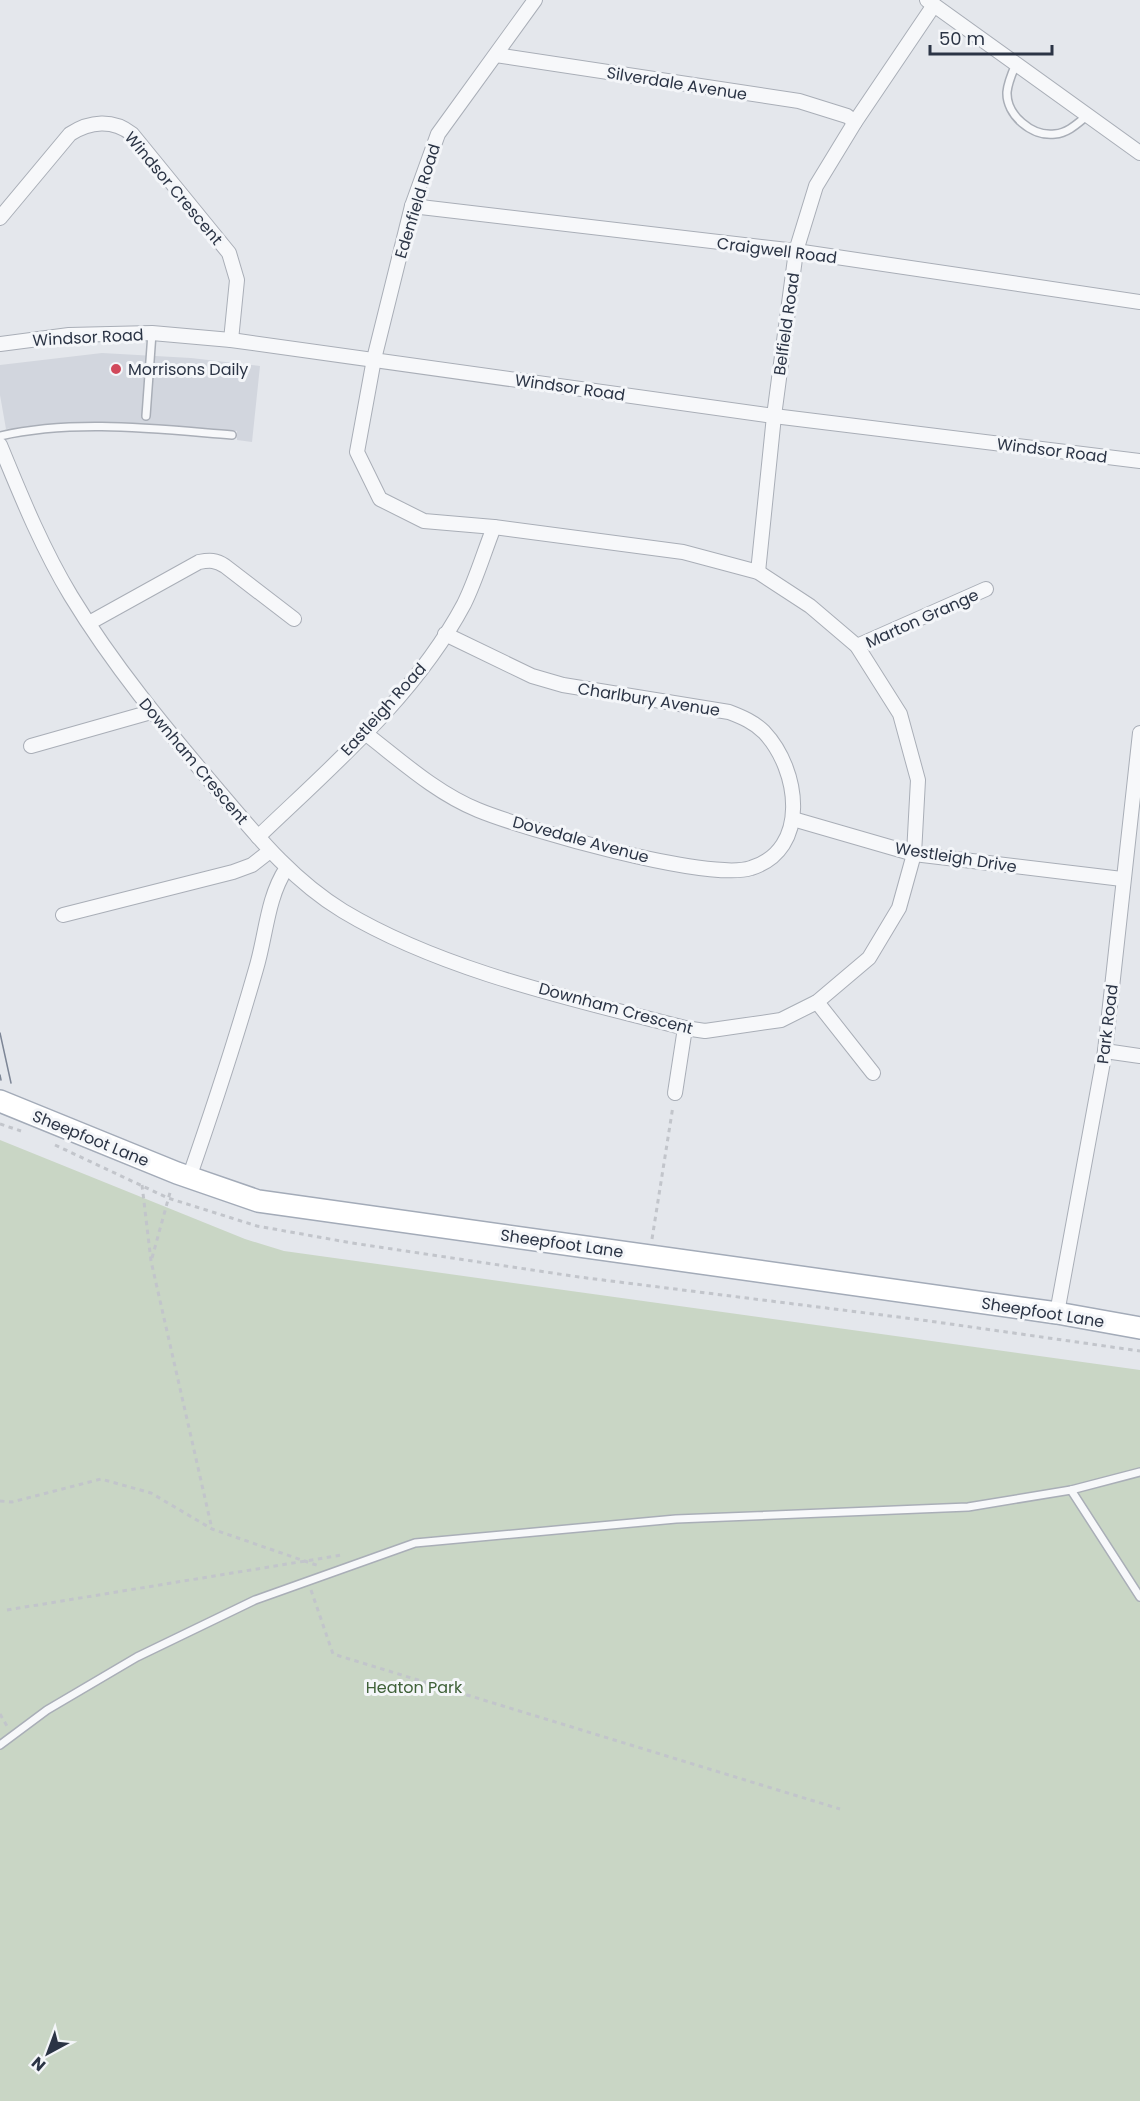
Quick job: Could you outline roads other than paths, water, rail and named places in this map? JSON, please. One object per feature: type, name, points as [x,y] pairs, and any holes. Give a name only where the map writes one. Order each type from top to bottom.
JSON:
[{"type":"main road","name":"Sheepfoot Lane","points":[[0,1101],[231,1194],[270,1202],[1057,1313],[1140,1328]]},
{"type":"street","name":"Edenfield Road","points":[[374,359],[412,206],[438,134],[535,0]]},
{"type":"street","points":[[938,4],[1016,64],[1140,153]]},
{"type":"street","name":"Belfield Road","points":[[758,572],[774,416],[796,252],[816,186],[855,122],[938,4]]},
{"type":"street","name":"Silverdale Avenue","points":[[496,55],[799,102],[847,116],[855,122]]},
{"type":"street","name":"Windsor Crescent","points":[[0,218],[70,134],[84,125],[96,123],[122,127],[132,134],[229,253],[237,280],[231,340]]},
{"type":"street","name":"Craigwell Road","points":[[412,206],[796,252],[1140,302]]},
{"type":"street","name":"Windsor Road","points":[[0,344],[69,335],[152,333],[231,340],[774,416],[1140,461]]},
{"type":"street","name":"Downham Crescent","points":[[0,445],[31,519],[70,595],[151,712],[286,869],[313,892],[345,912],[425,951],[551,993],[685,1028],[705,1031],[781,1020],[817,1002],[869,958],[899,908],[914,854],[918,780],[900,714],[857,646],[810,606],[758,572],[683,552],[494,527],[424,521],[380,499],[357,452],[374,359]]},
{"type":"street","name":"Eastleigh Road","points":[[258,837],[365,734],[408,686],[465,603],[494,527]]},
{"type":"street","points":[[89,623],[199,562],[208,560],[218,561],[294,619]]},
{"type":"street","name":"Marton Grange","points":[[857,646],[986,589]]},
{"type":"street","name":"Charlbury Avenue","points":[[445,634],[532,676],[563,685],[729,712],[753,722],[765,733],[788,771],[793,792],[793,819]]},
{"type":"street","points":[[31,746],[151,712]]},
{"type":"street","name":"Park Road","points":[[1057,1313],[1105,1051],[1122,879],[1140,733]]},
{"type":"street","name":"Dovedale Avenue","points":[[365,734],[424,778],[476,810],[548,834],[633,855],[727,872],[750,869],[777,854],[785,844],[793,819]]},
{"type":"street","name":"Westleigh Drive","points":[[793,819],[914,854],[1122,879]]},
{"type":"street","points":[[63,915],[233,872],[252,865],[270,850]]},
{"type":"street","points":[[183,1176],[238,1033],[263,944],[273,896],[286,869]]},
{"type":"street","points":[[817,1002],[873,1073]]},
{"type":"street","points":[[675,1093],[685,1028]]},
{"type":"street","points":[[1105,1051],[1140,1056]]},
{"type":"lane","points":[[1016,64],[1007,93],[1011,109],[1023,124],[1038,132],[1056,134],[1088,116]]},
{"type":"lane","points":[[146,416],[152,333]]},
{"type":"lane","points":[[0,436],[66,428],[150,429],[231,435]]},
{"type":"lane","points":[[0,1745],[47,1710],[137,1657],[255,1600],[415,1543],[676,1519],[968,1507],[1071,1490],[1140,1472]]},
{"type":"lane","points":[[1071,1490],[1140,1597]]},
{"type":"tram line","points":[[0,1033],[11,1083]]},
{"type":"tram line","points":[[0,1075],[1,1080]]},
{"type":"place","name":"Morrisons Daily","points":[[116,369]]},
{"type":"park label","name":"Heaton Park","points":[[414,1687]]}]
